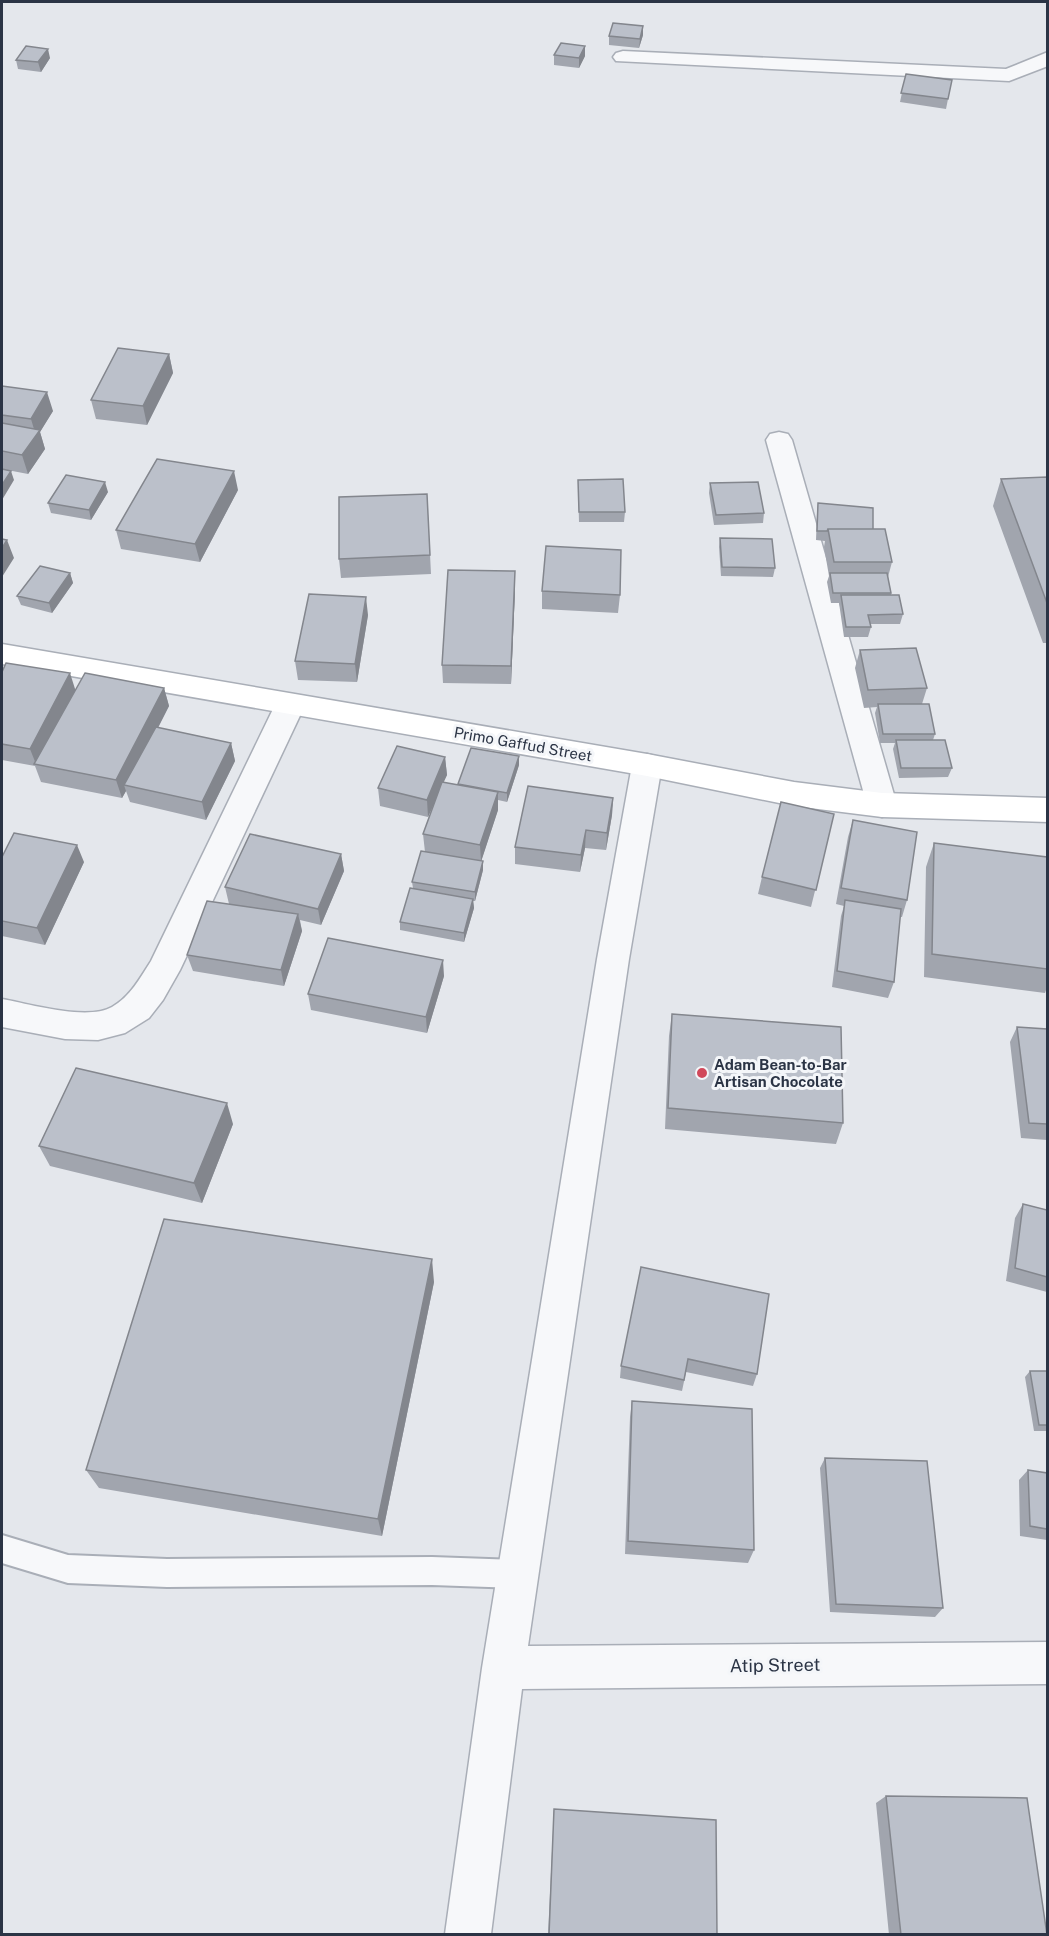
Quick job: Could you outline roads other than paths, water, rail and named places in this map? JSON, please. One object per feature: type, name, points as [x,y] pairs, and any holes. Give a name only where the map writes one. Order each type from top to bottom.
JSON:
[{"type":"main road","name":"Primo Gaffud Street","points":[[2,654],[647,765],[794,794],[882,805],[1047,810]]},
{"type":"street","points":[[623,57],[1009,75],[1047,58]]},
{"type":"street","points":[[779,440],[882,805]]},
{"type":"street","points":[[2,1013],[64,1024],[103,1025],[124,1018],[146,999],[163,970],[290,705]]},
{"type":"street","points":[[468,1935],[503,1668],[612,959],[647,765]]},
{"type":"street","name":"Atip Street","points":[[503,1668],[1047,1663]]},
{"type":"lane","points":[[2,1549],[68,1569],[167,1573],[432,1571],[519,1574]]},
{"type":"place","name":"Adam Bean-to-Bar Artisan Chocolate","points":[[702,1073]]}]
